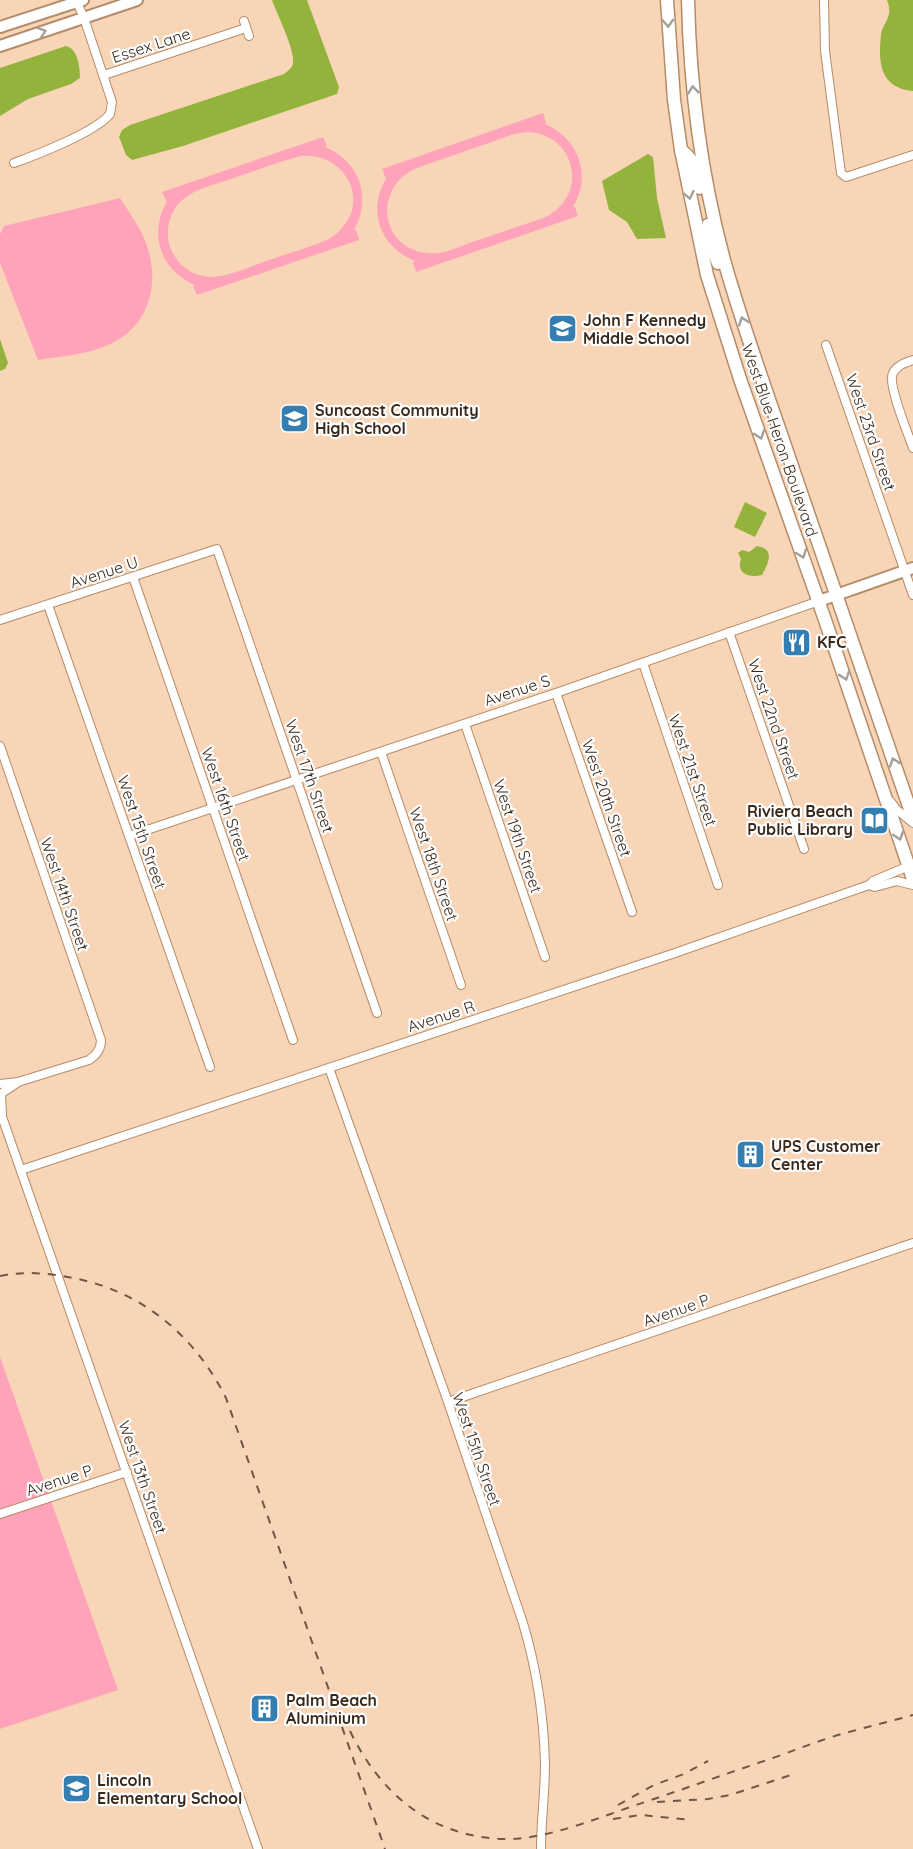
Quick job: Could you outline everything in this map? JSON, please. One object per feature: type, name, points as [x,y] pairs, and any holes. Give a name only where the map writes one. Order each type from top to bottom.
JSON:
[{"type":"main road","name":"West Blue Heron Boulevard","points":[[667,0],[676,117],[681,150],[698,236],[718,313],[913,879]]},
{"type":"main road","name":"West Blue Heron Boulevard","points":[[688,0],[692,82],[698,133],[715,221],[728,271],[752,348],[913,818]]},
{"type":"main road","points":[[676,117],[698,133]]},
{"type":"main road","points":[[681,150],[692,159],[695,165],[712,248],[720,268],[728,271]]},
{"type":"street","points":[[0,27],[78,0],[104,75]]},
{"type":"street","points":[[0,46],[137,0]]},
{"type":"street","points":[[824,0],[825,51],[841,173],[846,177],[913,155]]},
{"type":"street","name":"Essex Lane","points":[[14,163],[70,139],[108,118],[112,102],[104,75],[247,28]]},
{"type":"street","name":"West 23rd Street","points":[[826,345],[909,569],[913,595]]},
{"type":"street","points":[[913,360],[895,369],[891,382],[913,448]]},
{"type":"street","name":"Avenue U","points":[[0,621],[217,549]]},
{"type":"street","name":"West 17th Street","points":[[217,549],[377,1013]]},
{"type":"street","name":"Avenue S","points":[[129,836],[556,693],[909,569]]},
{"type":"street","name":"West 16th Street","points":[[133,577],[292,1040]]},
{"type":"street","name":"West 15th Street","points":[[48,605],[210,1067]]},
{"type":"street","name":"West 22nd Street","points":[[729,632],[804,849]]},
{"type":"street","name":"West 21st Street","points":[[643,663],[718,885]]},
{"type":"street","name":"West 20th Street","points":[[556,693],[632,912]]},
{"type":"street","name":"West 19th Street","points":[[465,724],[545,957]]},
{"type":"street","name":"West 14th Street","points":[[0,746],[101,1040],[99,1051],[89,1060],[18,1082],[1,1091]]},
{"type":"street","name":"West 18th Street","points":[[381,752],[461,985]]},
{"type":"street","points":[[885,794],[896,809],[913,823]]},
{"type":"street","name":"Avenue R","points":[[21,1170],[675,953],[869,885],[873,881],[909,866]]},
{"type":"street","name":"Avenue R","points":[[869,885],[875,887],[897,881],[913,885]]},
{"type":"street","name":"West 15th Street","points":[[329,1068],[448,1402],[532,1655],[544,1730],[545,1768],[541,1849]]},
{"type":"street","name":"West 13th Street","points":[[1,1091],[1,1113],[258,1849]]},
{"type":"street","name":"Avenue P","points":[[448,1402],[913,1243]]},
{"type":"street","name":"Avenue P","points":[[0,1514],[127,1472]]},
{"type":"shaded area","points":[[272,0],[307,0],[339,87],[337,94],[183,146],[132,160],[126,155],[119,137],[122,130],[130,125],[284,74],[290,69],[293,63],[291,49]]},
{"type":"shaded area","points":[[887,0],[913,0],[913,91],[894,85],[883,72],[880,55],[881,35],[889,15]]},
{"type":"shaded area","points":[[66,46],[76,55],[80,78],[71,84],[28,99],[0,116],[0,68]]},
{"type":"shaded area","points":[[543,113],[545,124],[566,139],[574,148],[579,159],[581,183],[579,195],[573,207],[578,216],[416,272],[413,263],[415,261],[393,247],[380,227],[378,203],[380,191],[386,179],[382,169]],"holes":[[[528,132],[545,136],[558,144],[567,155],[572,169],[572,183],[567,197],[558,209],[543,218],[439,253],[412,249],[399,241],[391,229],[388,202],[393,188],[403,177],[417,168],[514,134]]]},
{"type":"shaded area","points":[[323,137],[327,146],[325,147],[347,161],[359,182],[362,206],[354,230],[359,240],[197,295],[193,286],[195,285],[174,271],[161,250],[159,226],[161,214],[167,202],[162,192]],"holes":[[[301,156],[329,161],[340,169],[348,179],[352,191],[353,204],[350,217],[334,235],[314,245],[235,273],[218,276],[197,274],[185,268],[178,261],[170,245],[168,228],[174,211],[186,197],[201,189],[283,161]]]},
{"type":"shaded area","points":[[648,154],[653,157],[657,198],[666,238],[637,239],[627,222],[609,210],[602,181]]},
{"type":"shaded area","points":[[120,198],[142,233],[149,254],[152,286],[143,315],[121,338],[106,346],[81,353],[38,360],[0,263],[0,234],[4,226]]},
{"type":"shaded area","points":[[0,339],[8,363],[5,369],[0,371]]},
{"type":"shaded area","points":[[745,502],[767,513],[755,537],[734,527]]},
{"type":"shaded area","points":[[757,546],[767,550],[768,562],[762,575],[745,574],[740,568],[741,559],[738,553],[742,550],[749,552]]},
{"type":"shaded area","points":[[0,1357],[118,1690],[0,1729]]},
{"type":"railway","points":[[0,1276],[36,1273],[98,1284],[144,1305],[182,1336],[199,1355],[226,1398],[385,1849]]},
{"type":"railway","points":[[350,1731],[376,1773],[410,1807],[451,1829],[474,1836],[518,1839],[555,1832],[829,1738],[913,1715]]},
{"type":"railway","points":[[618,1805],[654,1785],[684,1774],[708,1761]]},
{"type":"railway","points":[[657,1802],[708,1799],[730,1795],[791,1775]]},
{"type":"railway","points":[[613,1819],[641,1815],[691,1820]]},
{"type":"place","name":"John F Kennedy Middle School","points":[[562,329]]},
{"type":"place","name":"Suncoast Community High School","points":[[294,419]]},
{"type":"place","name":"KFC","points":[[796,642]]},
{"type":"place","name":"Riviera Beach Public Library","points":[[874,820]]},
{"type":"place","name":"UPS Customer Center","points":[[750,1155]]},
{"type":"place","name":"Palm Beach Aluminium","points":[[265,1709]]},
{"type":"place","name":"Lincoln Elementary School","points":[[76,1789]]}]
